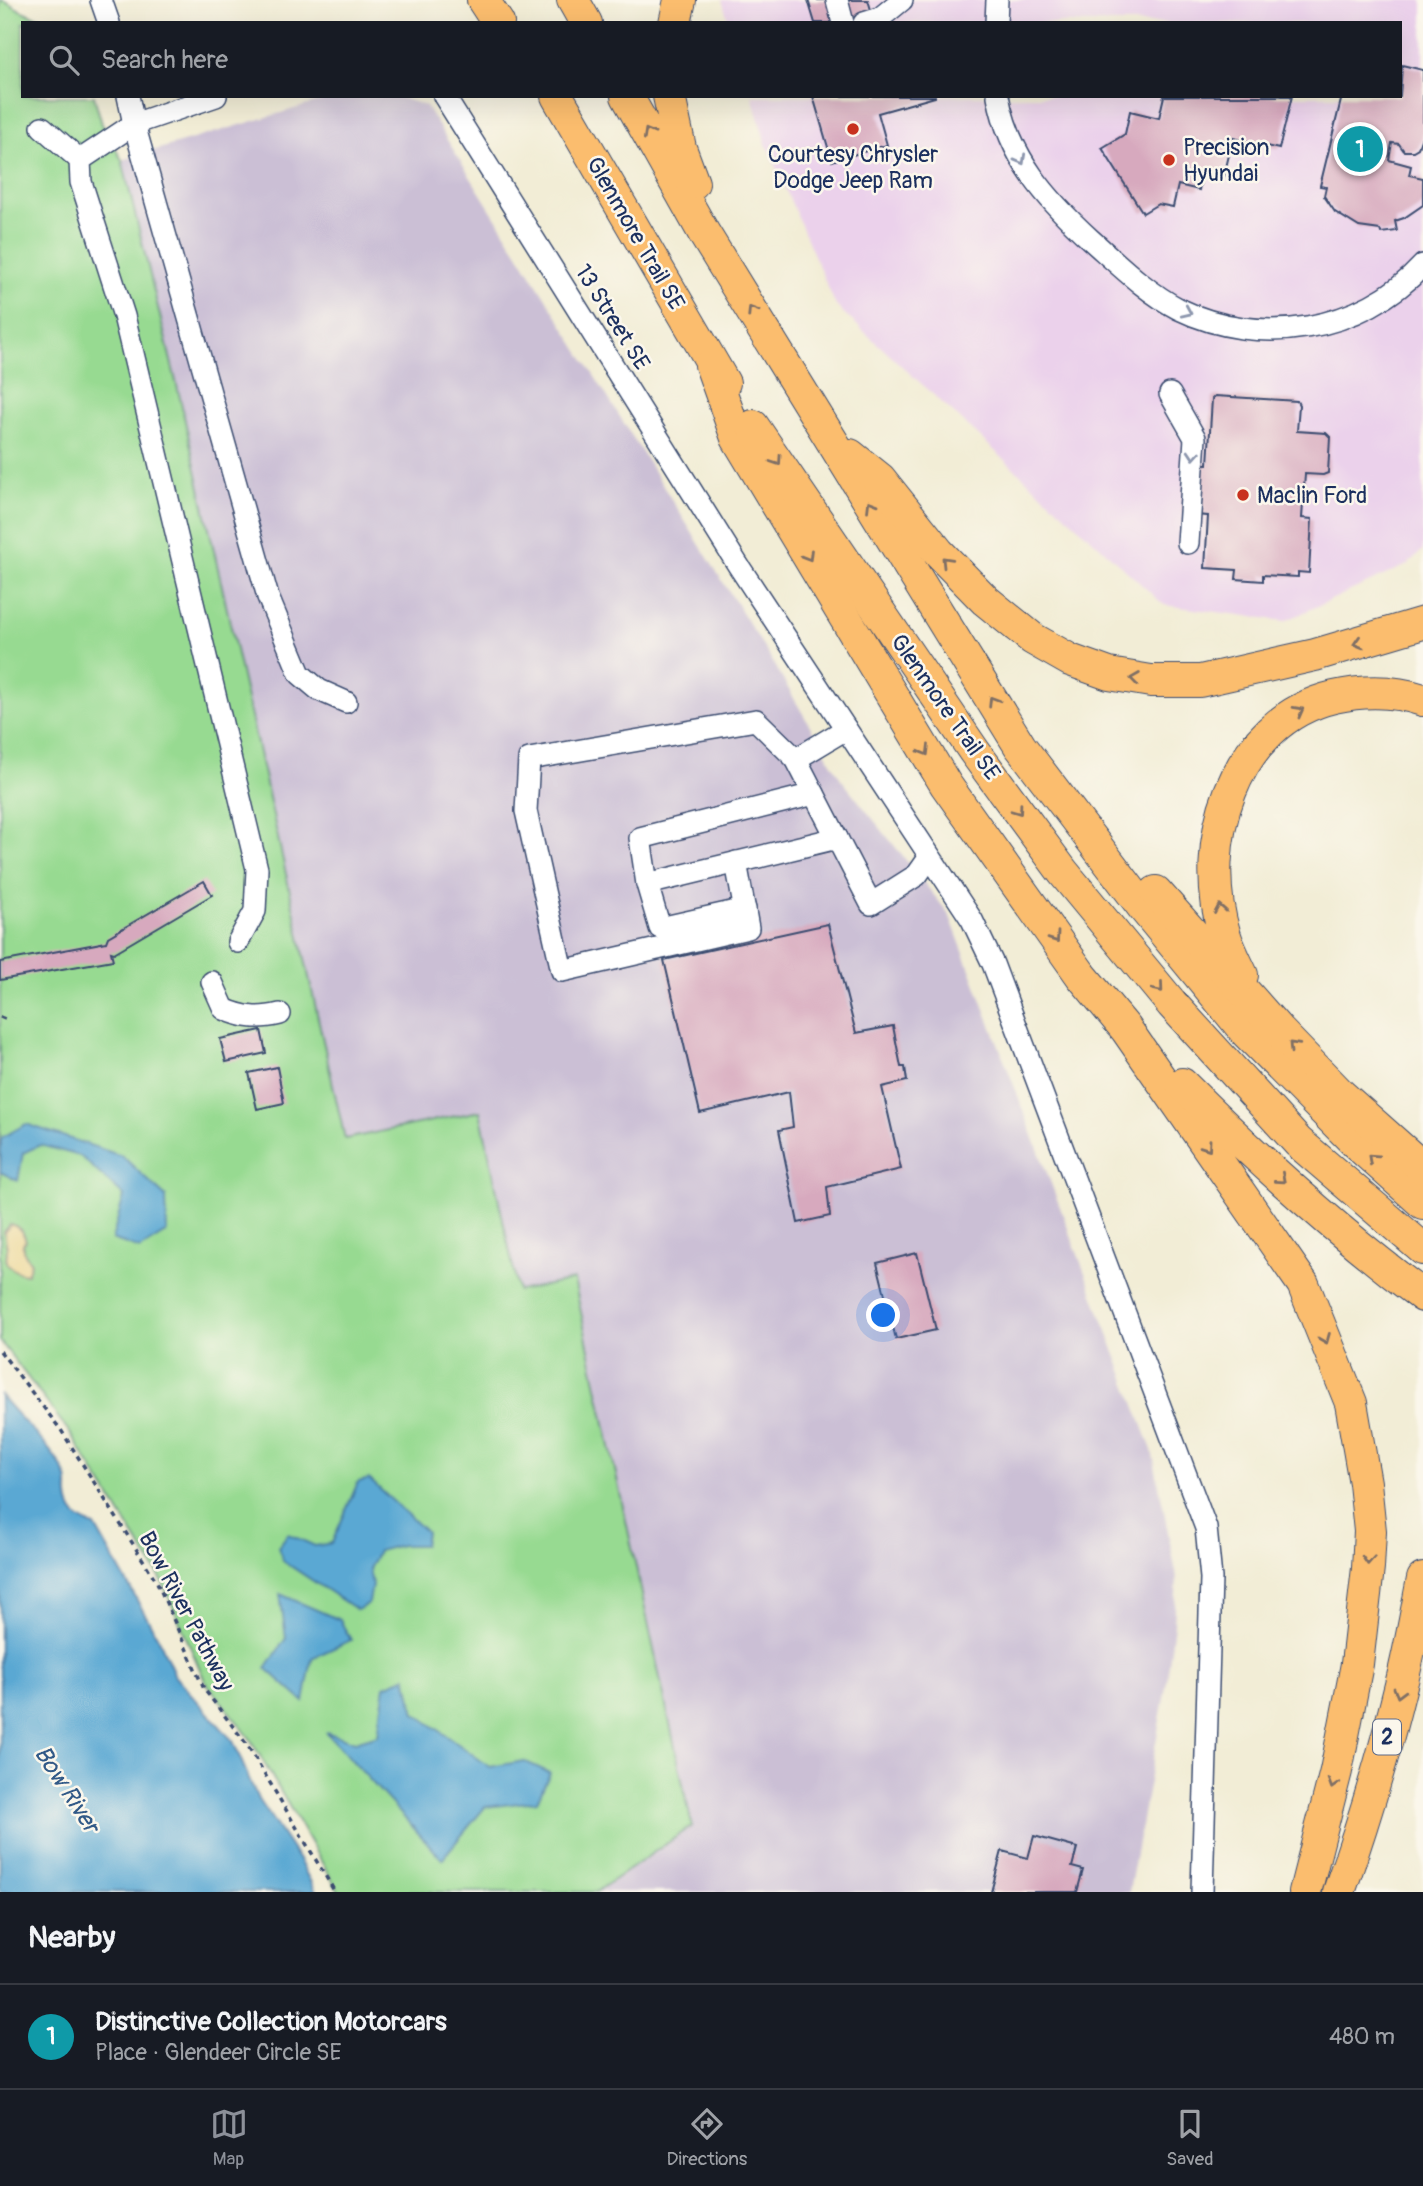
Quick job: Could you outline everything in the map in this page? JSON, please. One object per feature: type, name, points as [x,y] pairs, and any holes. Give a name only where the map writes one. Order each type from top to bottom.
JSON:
[{"type":"highway","points":[[482,0],[497,21]]},
{"type":"highway","points":[[509,0],[519,21]]},
{"type":"highway","points":[[573,0],[585,21]]},
{"type":"highway","points":[[675,21],[680,0]]},
{"type":"highway","name":"Glenmore Trail SE","points":[[558,98],[711,365],[975,751],[1063,872],[1172,1004],[1298,1142],[1423,1249]]},
{"type":"highway","name":"Glenmore Trail SE","points":[[628,98],[705,235],[1020,746],[1143,907],[1245,1031],[1357,1144],[1423,1203]]},
{"type":"highway","points":[[669,98],[673,121],[699,200],[705,235]]},
{"type":"highway","points":[[711,365],[737,438],[946,785],[1081,975],[1126,1029],[1303,1284],[1351,1403],[1365,1483],[1370,1531],[1368,1568],[1357,1664],[1336,1771],[1305,1892]]},
{"type":"highway","points":[[832,441],[880,479],[939,553],[985,600],[1033,639],[1070,660],[1109,674],[1169,682],[1200,681],[1315,655],[1423,623]]},
{"type":"highway","points":[[1250,996],[1225,935],[1218,898],[1217,873],[1218,836],[1222,816],[1243,764],[1273,728],[1317,701],[1369,692],[1390,692],[1423,700]]},
{"type":"highway","points":[[1020,746],[1055,770],[1161,898],[1280,1032],[1340,1094],[1423,1168]]},
{"type":"highway","points":[[1126,1029],[1256,1158],[1383,1267],[1423,1296]]},
{"type":"highway","name":"2","points":[[1339,1892],[1362,1825],[1391,1722],[1423,1579]]},
{"type":"street","points":[[101,0],[108,21]]},
{"type":"street","points":[[837,0],[842,21]]},
{"type":"street","points":[[870,21],[880,18],[902,0]]},
{"type":"street","points":[[996,21],[997,0]]},
{"type":"street","points":[[128,98],[268,597],[300,674],[319,690],[346,702]]},
{"type":"street","points":[[80,160],[134,124],[210,98]]},
{"type":"street","name":"13 Street SE","points":[[445,98],[738,565],[972,920],[993,964],[1206,1528],[1211,1578],[1202,1892]]},
{"type":"street","points":[[998,98],[1001,115],[1019,158],[1052,204],[1145,287],[1203,319],[1231,327],[1258,330],[1320,325],[1355,313],[1382,299],[1423,265]]},
{"type":"street","points":[[42,127],[80,160],[81,182],[124,316],[257,869],[255,911],[238,942]]},
{"type":"street","points":[[1170,394],[1195,438],[1188,543]]},
{"type":"street","points":[[736,862],[748,928],[562,971],[526,811],[529,759],[756,720],[796,760],[871,904],[918,875],[929,858]]},
{"type":"street","points":[[796,760],[846,729]]},
{"type":"street","points":[[745,909],[660,929],[647,884],[640,838],[814,794]]},
{"type":"street","points":[[647,884],[837,838]]},
{"type":"street","points":[[212,982],[225,1009],[240,1016],[264,1018],[280,1014]]},
{"type":"path","name":"Bow River Pathway","points":[[0,1350],[61,1430],[149,1570],[204,1689],[248,1746],[335,1892]]},
{"type":"shaded area","points":[[722,0],[1423,0],[1423,550],[1407,565],[1285,621],[1164,605],[836,306],[766,144],[753,98],[1402,98],[1402,21],[728,21]]},
{"type":"shaded area","points":[[331,98],[401,98],[426,106],[771,659],[841,779],[949,914],[1152,1450],[1177,1578],[1167,1681],[1129,1892],[596,1892],[692,1826],[574,1280],[518,1291],[480,1111],[345,1140],[180,398],[122,160]]},
{"type":"green space","points":[[0,0],[30,15],[51,21],[21,21],[21,98],[95,98],[102,124],[122,160],[180,398],[345,1139],[480,1111],[518,1291],[574,1280],[692,1826],[596,1892],[339,1892],[249,1737],[205,1681],[161,1579],[70,1433],[0,1341]]},
{"type":"sand","points":[[11,1224],[21,1230],[26,1241],[23,1251],[31,1263],[27,1274],[15,1271],[6,1263],[4,1232]]},
{"type":"water","points":[[26,1124],[122,1156],[166,1197],[167,1232],[140,1249],[112,1239],[124,1196],[80,1156],[40,1145],[23,1153],[18,1181],[0,1172],[1,1138]]},
{"type":"water","name":"Bow River","points":[[0,1395],[60,1464],[67,1478],[69,1502],[73,1512],[80,1519],[95,1526],[159,1639],[175,1676],[233,1741],[256,1795],[299,1860],[316,1892],[0,1892]]},
{"type":"water","points":[[369,1479],[426,1532],[424,1545],[401,1545],[378,1551],[369,1569],[372,1584],[369,1603],[357,1610],[283,1561],[278,1547],[288,1534],[315,1546],[332,1543],[358,1482]]},
{"type":"water","points":[[280,1594],[340,1620],[351,1640],[312,1658],[304,1702],[266,1668],[286,1638]]},
{"type":"water","points":[[406,1677],[415,1713],[490,1767],[524,1761],[550,1773],[537,1801],[485,1807],[442,1859],[326,1732],[355,1742],[378,1735],[385,1686]]},
{"type":"building","points":[[808,0],[868,0],[874,21],[814,21]]},
{"type":"building","points":[[1402,65],[1423,70],[1423,134],[1418,148],[1404,151],[1399,144],[1392,143],[1389,160],[1411,166],[1409,175],[1423,178],[1423,205],[1395,221],[1397,231],[1381,233],[1380,230],[1359,227],[1335,212],[1324,196],[1326,187],[1320,186],[1342,98],[1402,98]]},
{"type":"building","name":"Courtesy Chrysler Dodge Jeep Ram","points":[[814,98],[931,98],[878,113],[887,145],[832,161]]},
{"type":"building","name":"Precision Hyundai","points":[[1164,98],[1292,98],[1279,149],[1233,138],[1224,176],[1203,171],[1199,190],[1178,185],[1173,207],[1158,204],[1143,213],[1102,148],[1125,134],[1130,111],[1159,118]]},
{"type":"building","name":"Maclin Ford","points":[[1215,396],[1297,401],[1297,431],[1326,433],[1330,437],[1328,473],[1305,474],[1302,518],[1312,519],[1309,573],[1298,572],[1298,577],[1263,575],[1263,581],[1236,579],[1237,570],[1205,568],[1208,516],[1182,514],[1185,463],[1208,464],[1212,399]]},
{"type":"building","points":[[204,881],[212,895],[114,953],[111,952],[113,960],[0,980],[0,962],[106,942],[108,937]]},
{"type":"building","points":[[828,924],[856,1033],[893,1026],[901,1067],[905,1067],[907,1081],[882,1087],[901,1169],[827,1187],[830,1216],[798,1223],[779,1130],[793,1127],[789,1092],[700,1113],[664,960]]},
{"type":"building","points":[[261,1030],[266,1053],[226,1062],[220,1039]]},
{"type":"building","points":[[277,1067],[284,1103],[257,1109],[249,1073]]},
{"type":"building","points":[[917,1253],[936,1330],[896,1339],[877,1263]]},
{"type":"building","points":[[1034,1836],[1077,1848],[1072,1867],[1083,1870],[1077,1892],[991,1892],[1002,1851],[1028,1858]]},
{"type":"place","name":"Courtesy Chrysler Dodge Jeep Ram","points":[[853,129]]},
{"type":"place","name":"Distinctive Collection Motorcars","points":[[1360,149]]},
{"type":"place","name":"Precision Hyundai","points":[[1169,160]]},
{"type":"place","name":"Maclin Ford","points":[[1243,495]]}]
